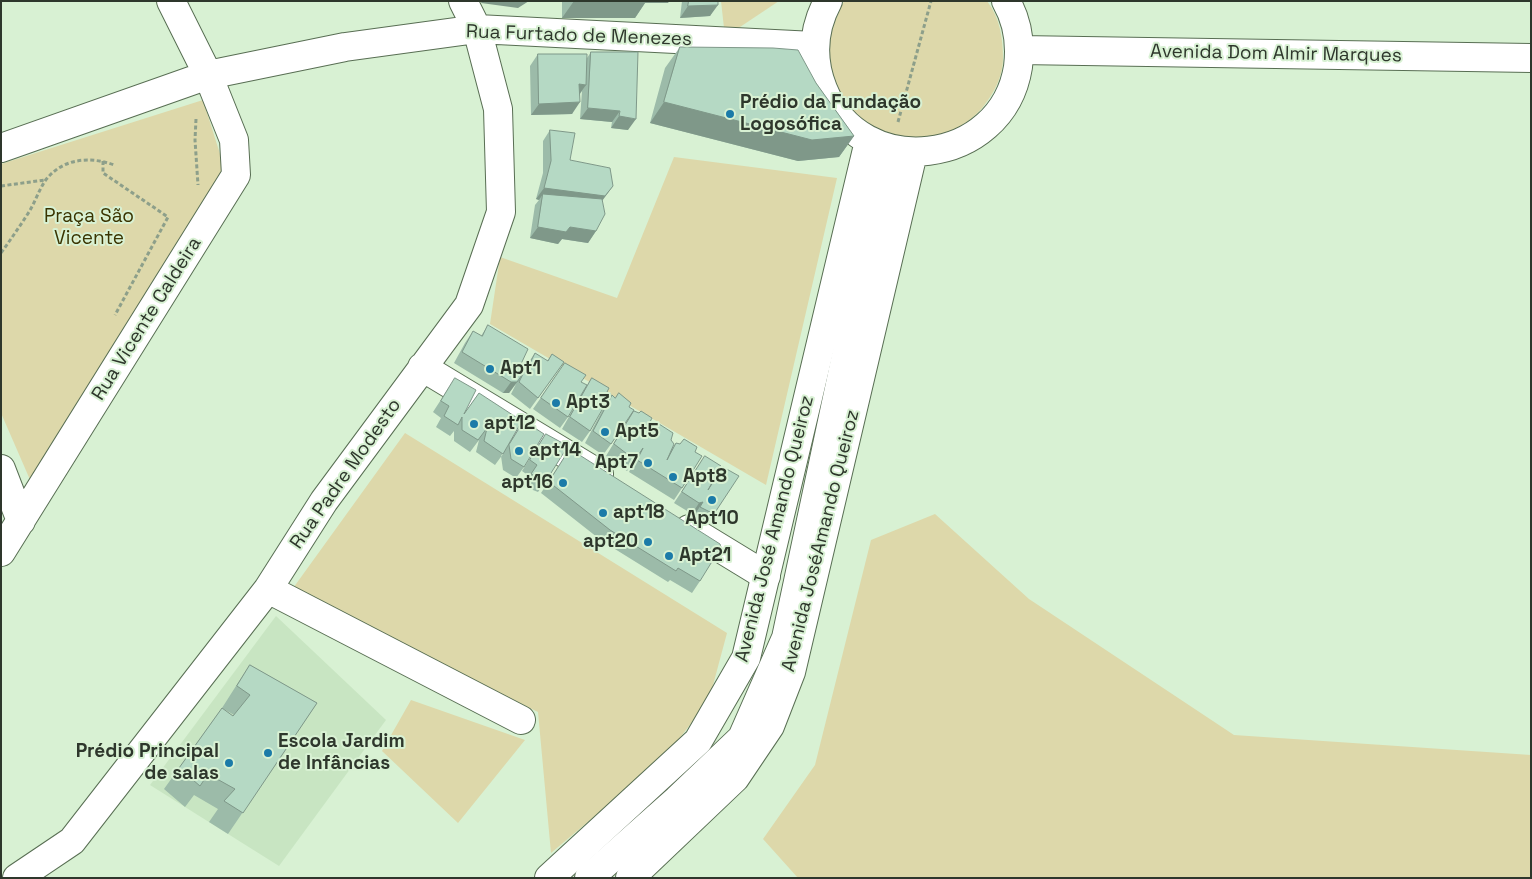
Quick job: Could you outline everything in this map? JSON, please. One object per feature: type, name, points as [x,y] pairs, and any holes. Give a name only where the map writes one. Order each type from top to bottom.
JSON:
[{"type":"street","name":"Rua Vicente Caldeira","points":[[1,552],[236,175],[234,140],[208,75],[171,1]]},
{"type":"street","name":"Rua Padre Modesto","points":[[17,878],[72,841],[268,588],[324,501],[422,366],[469,305],[501,212],[498,109],[477,29],[463,1]]},
{"type":"street","points":[[828,1],[820,16],[814,46],[817,75],[828,101],[846,124],[891,148],[946,149],[976,134],[1000,112],[1015,82],[1020,50],[1015,16],[1006,1]]},
{"type":"street","name":"Rua Furtado de Menezes","points":[[1,148],[208,75],[345,46],[477,29],[814,46]]},
{"type":"street","name":"Avenida Dom Almir Marques","points":[[1020,50],[1531,58]]},
{"type":"street","points":[[589,878],[677,800],[742,738],[786,638],[891,148]]},
{"type":"street","name":"Avenida José Amando Queiroz","points":[[550,878],[698,741],[746,658],[766,576],[891,148]]},
{"type":"street","name":"Avenida JoséAmando Queiroz","points":[[630,878],[735,778],[770,726],[791,672],[891,148]]},
{"type":"street","points":[[422,366],[624,489]]},
{"type":"street","points":[[1,469],[21,521]]},
{"type":"street","points":[[666,515],[766,576]]},
{"type":"street","points":[[268,588],[521,720]]},
{"type":"path","points":[[891,148],[931,1]]},
{"type":"path","points":[[198,194],[198,165],[195,140],[196,119],[199,109]]},
{"type":"path","points":[[1,253],[30,210],[46,180],[67,164],[87,159],[102,161],[114,166]]},
{"type":"path","points":[[102,161],[103,173],[175,220]]},
{"type":"path","points":[[1,186],[46,180]]},
{"type":"path","points":[[110,323],[168,217]]},
{"type":"shaded area","name":"Escola Jardim de Infâncias","points":[[276,616],[386,720],[279,866],[150,785]]},
{"type":"green space","points":[[721,1],[779,1],[725,37]]},
{"type":"green space","points":[[844,1],[987,1],[995,14],[1000,28],[1003,65],[1000,78],[987,102],[967,122],[948,132],[928,137],[907,137],[887,132],[869,123],[852,110],[839,92],[830,67],[828,52],[831,32]]},
{"type":"green space","name":"Praça São Vicente","points":[[203,100],[226,173],[31,482],[1,413],[1,164]]},
{"type":"green space","points":[[674,157],[837,178],[766,485],[490,324],[500,257],[617,298]]},
{"type":"green space","points":[[405,433],[727,633],[709,700],[666,756],[551,853],[538,712],[291,591]]},
{"type":"green space","points":[[935,514],[1029,599],[1234,735],[1531,755],[1531,878],[798,878],[763,839],[815,765],[871,540]]},
{"type":"green space","points":[[411,700],[525,740],[458,823],[382,751]]},
{"type":"building","points":[[689,1],[718,1],[718,5],[688,6]]},
{"type":"building","name":"Prédio da Fundação Logosófica","points":[[680,47],[798,50],[816,83],[854,136],[812,140],[664,102]]},
{"type":"building","points":[[591,52],[638,52],[636,119],[619,116],[620,111],[588,108]]},
{"type":"building","points":[[538,54],[587,54],[586,85],[579,84],[580,102],[539,104]]},
{"type":"building","points":[[550,130],[575,133],[570,160],[610,168],[613,186],[605,196],[544,188],[551,161]]},
{"type":"building","points":[[543,194],[602,199],[605,214],[596,231],[570,227],[566,232],[538,227]]},
{"type":"building","points":[[488,325],[528,349],[521,364],[528,367],[535,353],[548,361],[552,354],[564,362],[538,398],[519,382],[524,372],[517,382],[511,382],[462,352],[473,331],[482,336]]},
{"type":"building","name":"Apt3","points":[[565,363],[586,375],[581,382],[587,385],[568,417],[541,398]]},
{"type":"building","points":[[455,378],[476,390],[464,414],[479,393],[522,421],[503,454],[484,441],[487,428],[478,440],[462,430],[462,417],[458,425],[444,416],[449,406],[441,401]]},
{"type":"building","points":[[592,378],[609,388],[607,392],[611,394],[590,431],[570,417]]},
{"type":"building","name":"Apt5","points":[[619,393],[631,403],[629,407],[634,410],[611,444],[593,431],[612,395],[615,398]]},
{"type":"building","points":[[634,411],[639,413],[641,411],[652,418],[650,422],[655,425],[653,429],[655,430],[659,424],[673,433],[671,440],[674,444],[667,460],[676,443],[680,444],[684,439],[697,447],[695,452],[702,456],[682,488],[637,460],[643,448],[635,460],[614,444]]},
{"type":"building","name":"apt14","points":[[524,421],[544,434],[524,467],[511,459],[509,445]]},
{"type":"building","points":[[546,434],[568,446],[546,481],[531,474],[537,465],[530,460]]},
{"type":"building","points":[[570,449],[720,544],[721,547],[700,581],[678,568],[676,571],[610,530],[549,482]]},
{"type":"building","points":[[705,456],[721,466],[708,490],[723,467],[739,476],[714,514],[700,507],[703,502],[699,503],[682,492]]},
{"type":"building","name":"Prédio Principal de salas","points":[[250,665],[317,703],[243,813],[224,801],[235,789],[208,774],[200,786],[179,768],[222,708],[233,716],[250,695],[237,686]]},
{"type":"place","name":"Prédio da Fundação Logosófica","points":[[730,114]]},
{"type":"place","name":"Apt1","points":[[490,369]]},
{"type":"place","name":"Apt3","points":[[556,403]]},
{"type":"place","name":"apt12","points":[[474,424]]},
{"type":"place","name":"Apt5","points":[[605,432]]},
{"type":"place","name":"apt14","points":[[519,451]]},
{"type":"place","name":"Apt7","points":[[648,463]]},
{"type":"place","name":"Apt8","points":[[673,477]]},
{"type":"place","name":"apt16","points":[[563,483]]},
{"type":"place","name":"Apt10","points":[[712,500]]},
{"type":"place","name":"apt18","points":[[603,513]]},
{"type":"place","name":"apt20","points":[[648,542]]},
{"type":"place","name":"Apt21","points":[[669,556]]},
{"type":"place","name":"Escola Jardim de Infâncias","points":[[268,753]]},
{"type":"place","name":"Prédio Principal de salas","points":[[229,763]]}]
